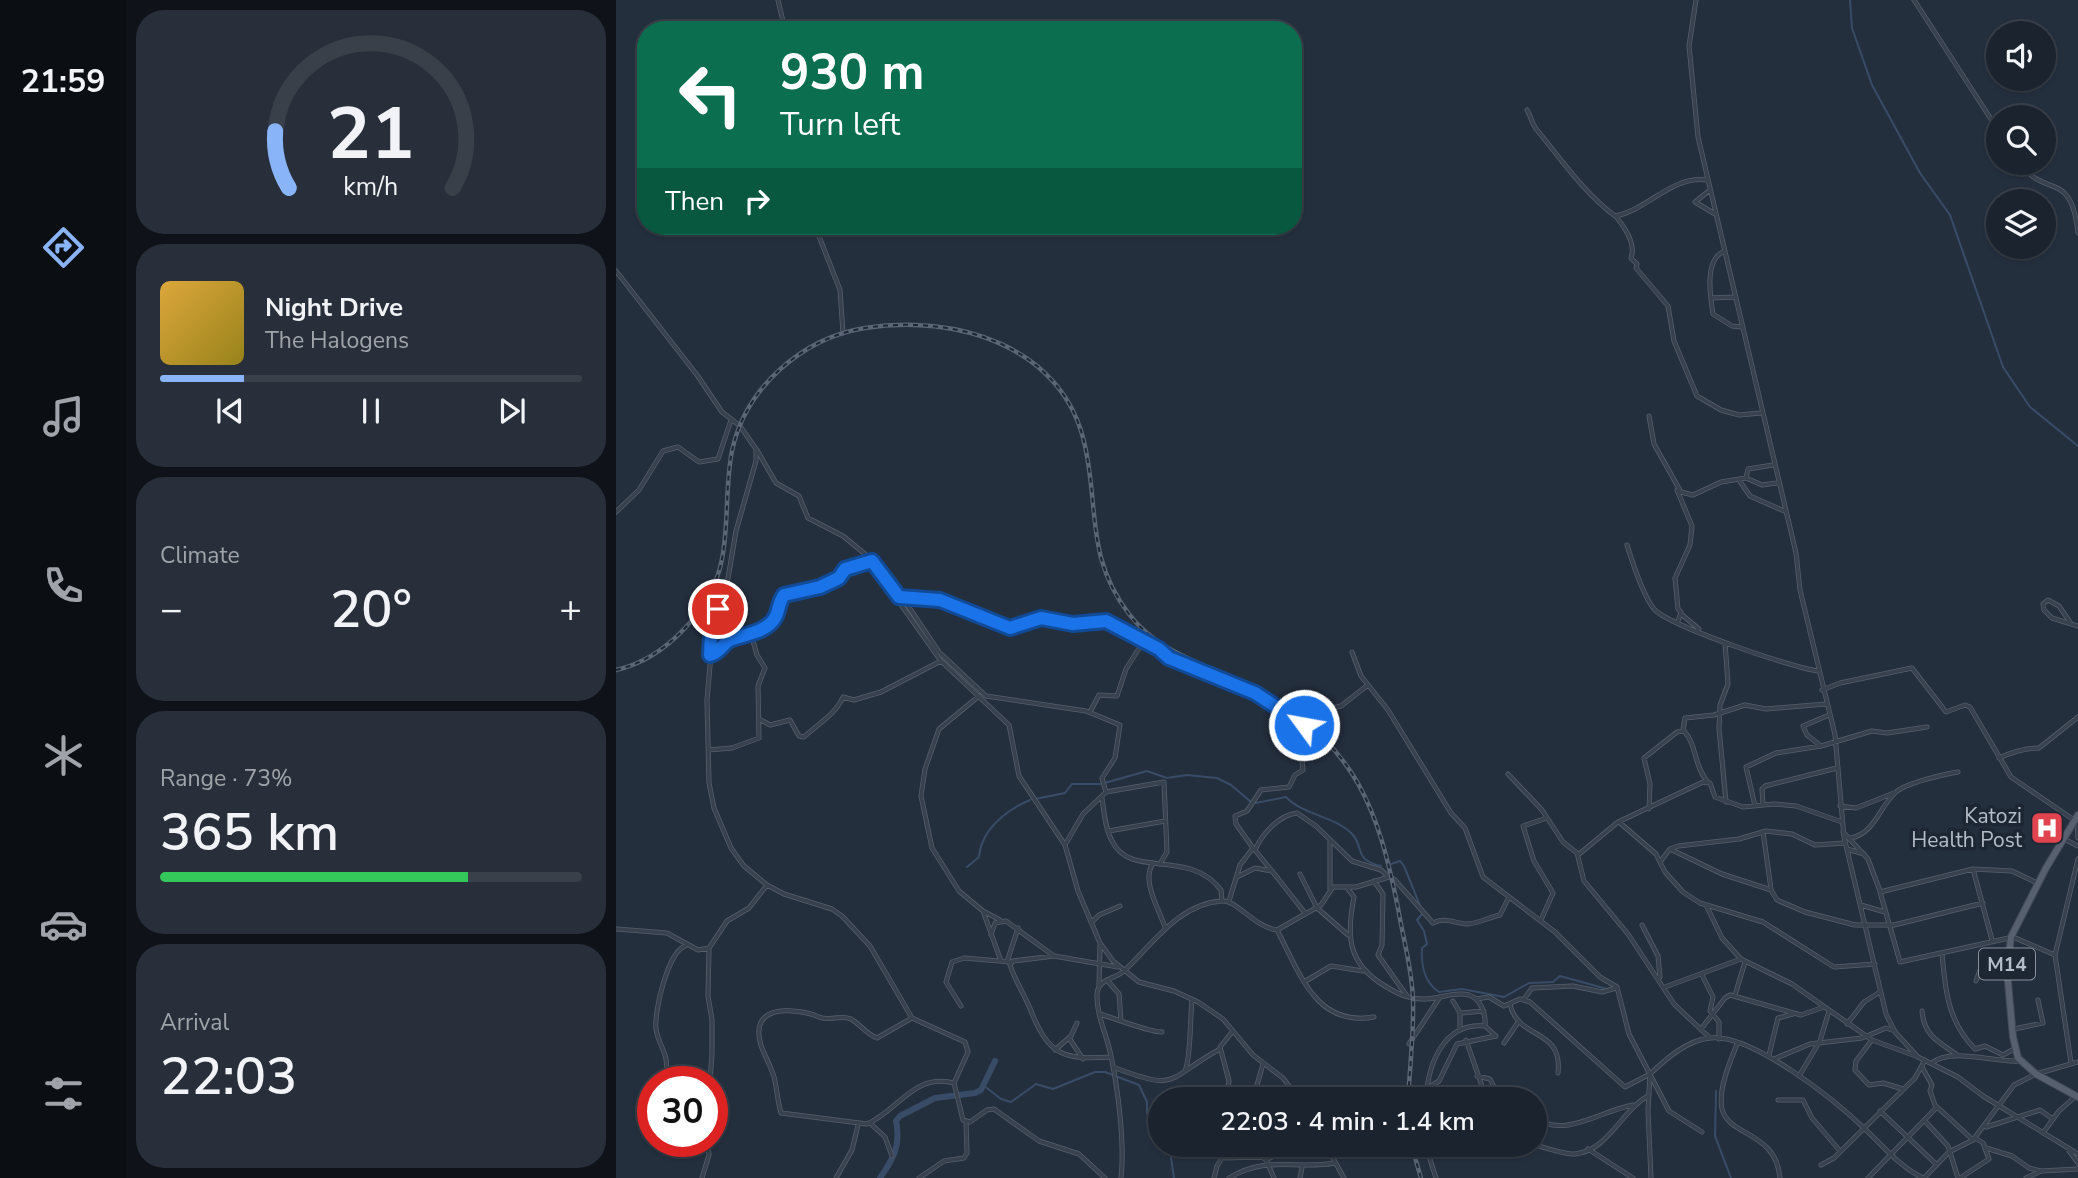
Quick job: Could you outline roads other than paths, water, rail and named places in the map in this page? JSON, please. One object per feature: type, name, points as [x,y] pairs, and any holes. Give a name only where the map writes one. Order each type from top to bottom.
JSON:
[{"type":"main road","name":"M14","points":[[2076,819],[2037,883],[2012,937],[2007,971],[2014,1049],[2020,1061],[2036,1074],[2077,1097]]},
{"type":"street","points":[[778,0],[783,21]]},
{"type":"street","points":[[1696,0],[1689,41],[1692,99],[1707,180],[1736,297],[1760,413],[1796,553],[1800,590],[1836,742],[1845,843],[1886,1014],[1895,1032],[1918,1057]]},
{"type":"street","points":[[1914,0],[1986,111]]},
{"type":"street","points":[[1527,110],[1537,130],[1561,156],[1581,185],[1615,216],[1653,199],[1667,188],[1707,180]]},
{"type":"street","points":[[2031,175],[2066,192],[2074,204],[2078,233]]},
{"type":"street","points":[[1710,190],[1695,202],[1715,214]]},
{"type":"street","points":[[1617,218],[1630,237],[1634,250],[1631,258],[1637,264],[1636,268],[1668,306],[1674,341],[1697,396],[1724,411],[1744,415],[1760,413]]},
{"type":"street","points":[[819,235],[840,290],[843,333]]},
{"type":"street","points":[[1725,251],[1717,254],[1711,265],[1714,316],[1735,328],[1742,327]]},
{"type":"street","points":[[616,271],[730,420],[740,426],[776,483],[799,496],[808,518],[852,542],[872,561],[939,652],[986,696],[1090,712],[1118,723],[1120,727],[1115,758],[1102,778],[1105,792],[1102,798],[1083,814],[1065,845]]},
{"type":"street","points":[[1711,298],[1736,297]]},
{"type":"street","points":[[1649,416],[1654,444],[1692,526],[1690,545],[1675,578],[1678,609],[1702,633]]},
{"type":"street","points":[[616,512],[639,490],[663,451],[678,447],[699,463],[718,459],[730,420]]},
{"type":"street","points":[[756,449],[756,461],[736,531],[725,596],[714,619],[707,700],[709,783],[714,808],[731,849],[744,866],[767,885],[784,894],[832,909],[842,916],[870,946],[912,1018],[965,1042],[968,1052],[954,1083],[961,1118],[966,1122],[967,1153],[964,1158],[944,1161],[919,1178]]},
{"type":"street","points":[[1746,478],[1748,469],[1773,465]]},
{"type":"street","points":[[1677,490],[1693,495],[1721,482],[1746,478],[1762,485],[1777,483]]},
{"type":"street","points":[[1738,479],[1750,496],[1784,511]]},
{"type":"street","points":[[1627,545],[1651,605],[1664,617],[1725,643],[1818,671]]},
{"type":"street","points":[[710,655],[719,652],[729,640],[751,634],[772,621],[784,595],[820,587],[839,578],[845,569],[872,561]]},
{"type":"street","points":[[900,597],[940,600],[1010,628],[1041,618],[1083,624],[1103,620],[1131,632],[1174,660],[1255,693],[1307,727]]},
{"type":"street","points":[[900,597],[942,662],[1009,725],[1019,776],[1065,845],[1100,943],[1119,967],[1143,984],[1174,991],[1223,1019],[1263,1064],[1289,1087]]},
{"type":"street","points":[[2070,622],[2055,603],[2048,600],[2043,604],[2044,610],[2052,618],[2078,626]]},
{"type":"street","points":[[1678,622],[1681,614]]},
{"type":"street","points":[[708,750],[757,740],[758,686],[765,668],[757,655],[751,634]]},
{"type":"street","points":[[1090,712],[1099,695],[1117,696],[1126,669],[1143,642]]},
{"type":"street","points":[[1725,643],[1728,684],[1720,713],[1719,744],[1726,802]]},
{"type":"street","points":[[1352,652],[1354,664],[1388,710],[1451,813],[1465,828],[1483,877],[1541,921],[1585,959],[1600,977],[1617,987],[1629,1034],[1669,1111],[1702,1132]]},
{"type":"street","points":[[759,719],[770,725],[790,720],[799,736],[804,737],[812,727],[829,719],[843,697],[854,700],[881,692],[942,662]]},
{"type":"street","points":[[1822,691],[1840,683],[1912,668],[1946,712],[1965,705],[1970,707],[2015,781],[2076,819],[2078,838]]},
{"type":"street","points":[[1306,913],[1254,849],[1236,824],[1235,816],[1247,811],[1261,790],[1289,787],[1295,775],[1303,770],[1300,758],[1310,742],[1306,731],[1315,712],[1345,704],[1368,685]]},
{"type":"street","points":[[979,696],[939,729],[925,769],[921,796],[927,830],[937,857],[959,891],[983,911],[1018,928],[1054,956]]},
{"type":"street","points":[[1826,705],[1766,709],[1745,705],[1720,713],[1685,718],[1683,731],[1691,743],[1700,773],[1715,797],[1742,807],[1796,806],[1842,822]]},
{"type":"street","points":[[1821,746],[1807,735],[1803,726],[1829,715]]},
{"type":"street","points":[[1999,758],[2015,755],[2025,748],[2042,747],[2078,717]]},
{"type":"street","points":[[1300,758],[1287,754],[1282,740],[1291,724],[1307,727]]},
{"type":"street","points":[[1755,806],[1747,765],[1776,753],[1821,746],[1872,731],[1887,733],[1927,727]]},
{"type":"street","points":[[1649,809],[1650,784],[1644,758],[1683,731]]},
{"type":"street","points":[[1763,805],[1762,789],[1765,786],[1837,768]]},
{"type":"street","points":[[1840,806],[1856,808],[1933,777],[1958,772]]},
{"type":"street","points":[[1508,774],[1547,818],[1563,842],[1578,855],[1580,876],[1660,979],[1674,1004],[1710,1038]]},
{"type":"street","points":[[1105,792],[1164,782],[1167,852],[1176,864]]},
{"type":"street","points":[[1578,855],[1619,822],[1708,782]]},
{"type":"street","points":[[1851,838],[1870,828],[1896,792]]},
{"type":"street","points":[[1102,798],[1108,831],[1114,845],[1126,859],[1176,864],[1209,878],[1221,890],[1222,901]]},
{"type":"street","points":[[1229,902],[1240,863],[1267,832],[1292,813],[1308,819],[1352,861],[1381,870],[1394,879],[1433,923],[1442,919],[1472,924],[1487,916],[1500,915],[1509,897]]},
{"type":"street","points":[[1541,921],[1553,893],[1534,861],[1522,826],[1547,818]]},
{"type":"street","points":[[1108,831],[1165,821]]},
{"type":"street","points":[[1619,822],[1642,839],[1683,892],[1707,907],[1763,922],[1837,968],[1875,964]]},
{"type":"street","points":[[1660,862],[1670,849],[1763,832],[1792,834],[1819,846],[1845,843]]},
{"type":"street","points":[[1763,832],[1771,890],[1777,900],[1815,916],[1866,926],[1889,925],[1983,903]]},
{"type":"street","points":[[1843,832],[1864,854],[1880,892],[1898,961],[2012,937],[2055,955]]},
{"type":"street","points":[[2063,838],[2078,846]]},
{"type":"street","points":[[1276,930],[1325,901],[1330,889],[1330,840]]},
{"type":"street","points":[[1670,849],[1722,874],[1771,890]]},
{"type":"street","points":[[1847,849],[1864,854]]},
{"type":"street","points":[[1161,862],[1167,852]]},
{"type":"street","points":[[2071,1063],[2055,955],[2078,859]]},
{"type":"street","points":[[1153,863],[1149,869],[1149,881],[1165,928]]},
{"type":"street","points":[[1237,877],[1255,868],[1272,872]]},
{"type":"street","points":[[1973,869],[1992,940]]},
{"type":"street","points":[[1880,892],[1973,869],[2012,871],[2037,883]]},
{"type":"street","points":[[1300,874],[1317,908],[1350,937]]},
{"type":"street","points":[[1330,889],[1348,889],[1389,877]]},
{"type":"street","points":[[1374,881],[1384,894],[1382,945],[1378,955],[1408,998]]},
{"type":"street","points":[[711,1066],[709,948],[727,921],[749,908],[767,885]]},
{"type":"street","points":[[1348,889],[1354,897],[1350,937],[1363,971]]},
{"type":"street","points":[[1098,986],[1124,972],[1165,928],[1194,911],[1222,901],[1229,902],[1253,922],[1276,930],[1303,982],[1331,1012],[1355,1018],[1374,1017]]},
{"type":"street","points":[[1861,905],[1885,912]]},
{"type":"street","points":[[1092,922],[1104,912],[1120,906]]},
{"type":"street","points":[[1707,907],[1722,938],[1743,960],[1792,984],[1872,1040],[1932,1063],[2078,1154]]},
{"type":"street","points":[[983,911],[1001,961]]},
{"type":"street","points":[[991,935],[993,926],[1000,920]]},
{"type":"street","points":[[1642,925],[1658,956],[1660,979]]},
{"type":"street","points":[[1018,928],[1009,962],[1036,1028],[1055,1050],[1073,1058],[1111,1057]]},
{"type":"street","points":[[616,929],[657,930],[675,936],[698,950],[709,948]]},
{"type":"street","points":[[1100,943],[1100,1014],[1115,1077],[1123,1178]]},
{"type":"street","points":[[666,1066],[665,1047],[656,1029],[659,1002],[672,958],[677,949],[687,945]]},
{"type":"street","points":[[1942,953],[1947,998],[1953,1021],[1960,1033],[1975,1049],[1988,1047],[2003,1055],[2014,1049]]},
{"type":"street","points":[[961,1006],[946,982],[952,962],[964,958],[1009,962],[1054,956],[1119,967]]},
{"type":"street","points":[[1665,987],[1743,960]]},
{"type":"street","points":[[1735,995],[1743,960]]},
{"type":"street","points":[[1303,982],[1331,966],[1363,971],[1408,998],[1465,994],[1476,999],[1489,997],[1504,1006],[1524,999],[1532,988],[1573,986],[1602,992],[1617,987]]},
{"type":"street","points":[[1976,981],[1980,970],[2007,971]]},
{"type":"street","points":[[1702,975],[1713,997],[1710,1008],[1720,1025],[1719,1039]]},
{"type":"street","points":[[1107,980],[1119,995],[1122,1021]]},
{"type":"street","points":[[1847,1024],[1864,1002],[1880,992]]},
{"type":"street","points":[[1701,1030],[1725,998],[1735,995],[1796,1014]]},
{"type":"street","points":[[1409,1044],[1440,997]]},
{"type":"street","points":[[1429,1087],[1439,1081],[1454,1047],[1460,1042],[1496,1036],[1485,1026],[1483,1011],[1476,999]]},
{"type":"street","points":[[1524,999],[1623,1086],[1632,1086],[1683,1048],[1710,1038],[1737,1043],[1769,1055],[1864,1128],[1890,1154],[1924,1178],[1950,1152],[1974,1139],[2014,1085],[2036,1074],[2078,1062]]},
{"type":"street","points":[[1184,1073],[1188,1062],[1187,1040],[1192,1000]]},
{"type":"street","points":[[2012,1030],[2043,1023],[2038,1000]]},
{"type":"street","points":[[1453,1001],[1460,1013],[1460,1030]]},
{"type":"street","points":[[1510,1004],[1519,1021],[1553,1044],[1558,1056],[1558,1073]]},
{"type":"street","points":[[1769,1055],[1778,1018],[1824,1007]]},
{"type":"street","points":[[912,1018],[877,1038],[847,1017],[822,1018],[801,1009],[770,1016],[759,1028],[782,1114],[818,1115],[858,1125],[871,1123],[918,1085],[939,1081],[954,1083]]},
{"type":"street","points":[[1460,1013],[1483,1011]]},
{"type":"street","points":[[1799,1076],[1820,1041],[1829,1011]]},
{"type":"street","points":[[1922,1011],[1922,1022],[1928,1033],[1940,1045],[1958,1055]]},
{"type":"street","points":[[1100,1014],[1139,1025],[1152,1033],[1162,1032]]},
{"type":"street","points":[[1504,1042],[1519,1021]]},
{"type":"street","points":[[1055,1050],[1069,1038],[1077,1023]]},
{"type":"street","points":[[1426,1087],[1431,1064],[1453,1035],[1460,1030],[1485,1026]]},
{"type":"street","points":[[1774,1059],[1820,1041],[1856,1039],[1886,1028],[1895,1032]]},
{"type":"street","points":[[1228,1087],[1229,1081],[1220,1049],[1233,1031]]},
{"type":"street","points":[[1453,1035],[1460,1042]]},
{"type":"street","points":[[1069,1038],[1083,1059]]},
{"type":"street","points":[[1466,1040],[1482,1087]]},
{"type":"street","points":[[1872,1040],[1856,1061],[1855,1070],[1870,1085],[1881,1083],[1903,1088]]},
{"type":"street","points":[[1737,1043],[1723,1087],[1723,1113],[1734,1124],[1765,1143],[1776,1162],[1780,1178]]},
{"type":"street","points":[[1113,1067],[1155,1083],[1184,1073],[1220,1049]]},
{"type":"street","points":[[1932,1063],[1942,1056],[1958,1055],[2007,1063],[2020,1061]]},
{"type":"street","points":[[1821,1165],[1840,1152],[1864,1128],[1922,1067],[1925,1060]]},
{"type":"street","points":[[1256,1087],[1263,1064]]},
{"type":"street","points":[[1922,1067],[1931,1084],[1930,1091],[1937,1107],[1985,1148],[2011,1156],[2029,1168],[2040,1171],[2078,1169]]},
{"type":"street","points":[[1650,1074],[1648,1096],[1651,1178]]},
{"type":"street","points":[[1477,1076],[1490,1079],[1494,1087]]},
{"type":"street","points":[[1547,1148],[1573,1155],[1588,1149],[1612,1132],[1635,1104],[1648,1096]]},
{"type":"street","points":[[2043,1133],[2053,1119],[2077,1097]]},
{"type":"street","points":[[1778,1100],[1803,1100],[1812,1118],[1840,1152]]},
{"type":"street","points":[[1547,1124],[1573,1124],[1614,1108],[1635,1104]]},
{"type":"street","points":[[1868,1178],[1937,1107]]},
{"type":"street","points":[[966,1122],[995,1109],[1039,1141],[1079,1154],[1105,1178]]},
{"type":"street","points":[[1984,1128],[2040,1110],[2053,1119]]},
{"type":"street","points":[[1880,1111],[1937,1164]]},
{"type":"street","points":[[1924,1120],[1943,1139],[1959,1178],[1989,1159],[1985,1148]]},
{"type":"street","points":[[871,1123],[885,1137],[892,1156]]},
{"type":"street","points":[[835,1178],[852,1150],[858,1125]]},
{"type":"street","points":[[2067,1148],[2078,1163]]},
{"type":"street","points":[[1588,1149],[1619,1172],[1633,1178]]},
{"type":"street","points":[[702,1178],[708,1157]]},
{"type":"street","points":[[1260,1157],[1265,1161],[1274,1178]]},
{"type":"street","points":[[1229,1178],[1273,1157]]},
{"type":"street","points":[[1332,1157],[1344,1178]]},
{"type":"street","points":[[1429,1157],[1436,1178]]},
{"type":"street","points":[[1214,1178],[1217,1166],[1224,1158],[1289,1162],[1302,1167],[1335,1163]]},
{"type":"street","points":[[1300,1178],[1302,1167]]},
{"type":"street","points":[[2026,1178],[2040,1171]]},
{"type":"waterway","points":[[1850,0],[1852,28],[1872,85],[1920,173],[1950,215],[2003,367],[2030,407],[2078,446]]},
{"type":"waterway","points":[[1035,799],[1065,793],[1072,784],[1101,784],[1147,771],[1167,778],[1187,775],[1217,778],[1231,785],[1251,802]]},
{"type":"waterway","points":[[1256,803],[1286,797],[1302,808],[1346,829],[1353,835],[1363,857],[1381,866]]},
{"type":"waterway","points":[[967,867],[979,857],[984,838],[996,822],[1012,809],[1030,800]]},
{"type":"waterway","points":[[1391,864],[1400,861],[1404,866],[1421,908]]},
{"type":"waterway","points":[[1423,913],[1417,920],[1424,931],[1427,944],[1422,948],[1423,967],[1430,983],[1439,992],[1462,989],[1504,997],[1529,983],[1553,982],[1560,976],[1607,989]]},
{"type":"waterway","points":[[880,1178],[895,1151],[898,1137],[896,1121],[900,1116],[935,1098],[981,1090],[995,1061]]},
{"type":"waterway","points":[[983,1085],[1001,1099],[1011,1102],[1036,1084],[1053,1089],[1095,1072],[1105,1072],[1139,1085],[1147,1102],[1148,1114]]},
{"type":"waterway","points":[[1716,1091],[1715,1136],[1731,1178]]},
{"type":"waterway","points":[[1171,1157],[1174,1178]]},
{"type":"railway","points":[[616,670],[635,664],[669,643],[698,613],[709,595],[722,559],[730,464],[739,428],[763,387],[780,370],[819,343],[865,328],[934,326],[969,333],[1001,344],[1030,361],[1054,383],[1073,411],[1085,446],[1100,553],[1115,593],[1129,614],[1158,642],[1248,685],[1297,716],[1322,737],[1359,785],[1382,841],[1411,976],[1413,1024],[1409,1087]]},
{"type":"railway","points":[[1415,1157],[1421,1178]]},
{"type":"place","name":"Katozi Health Post","points":[[2047,828]]}]
